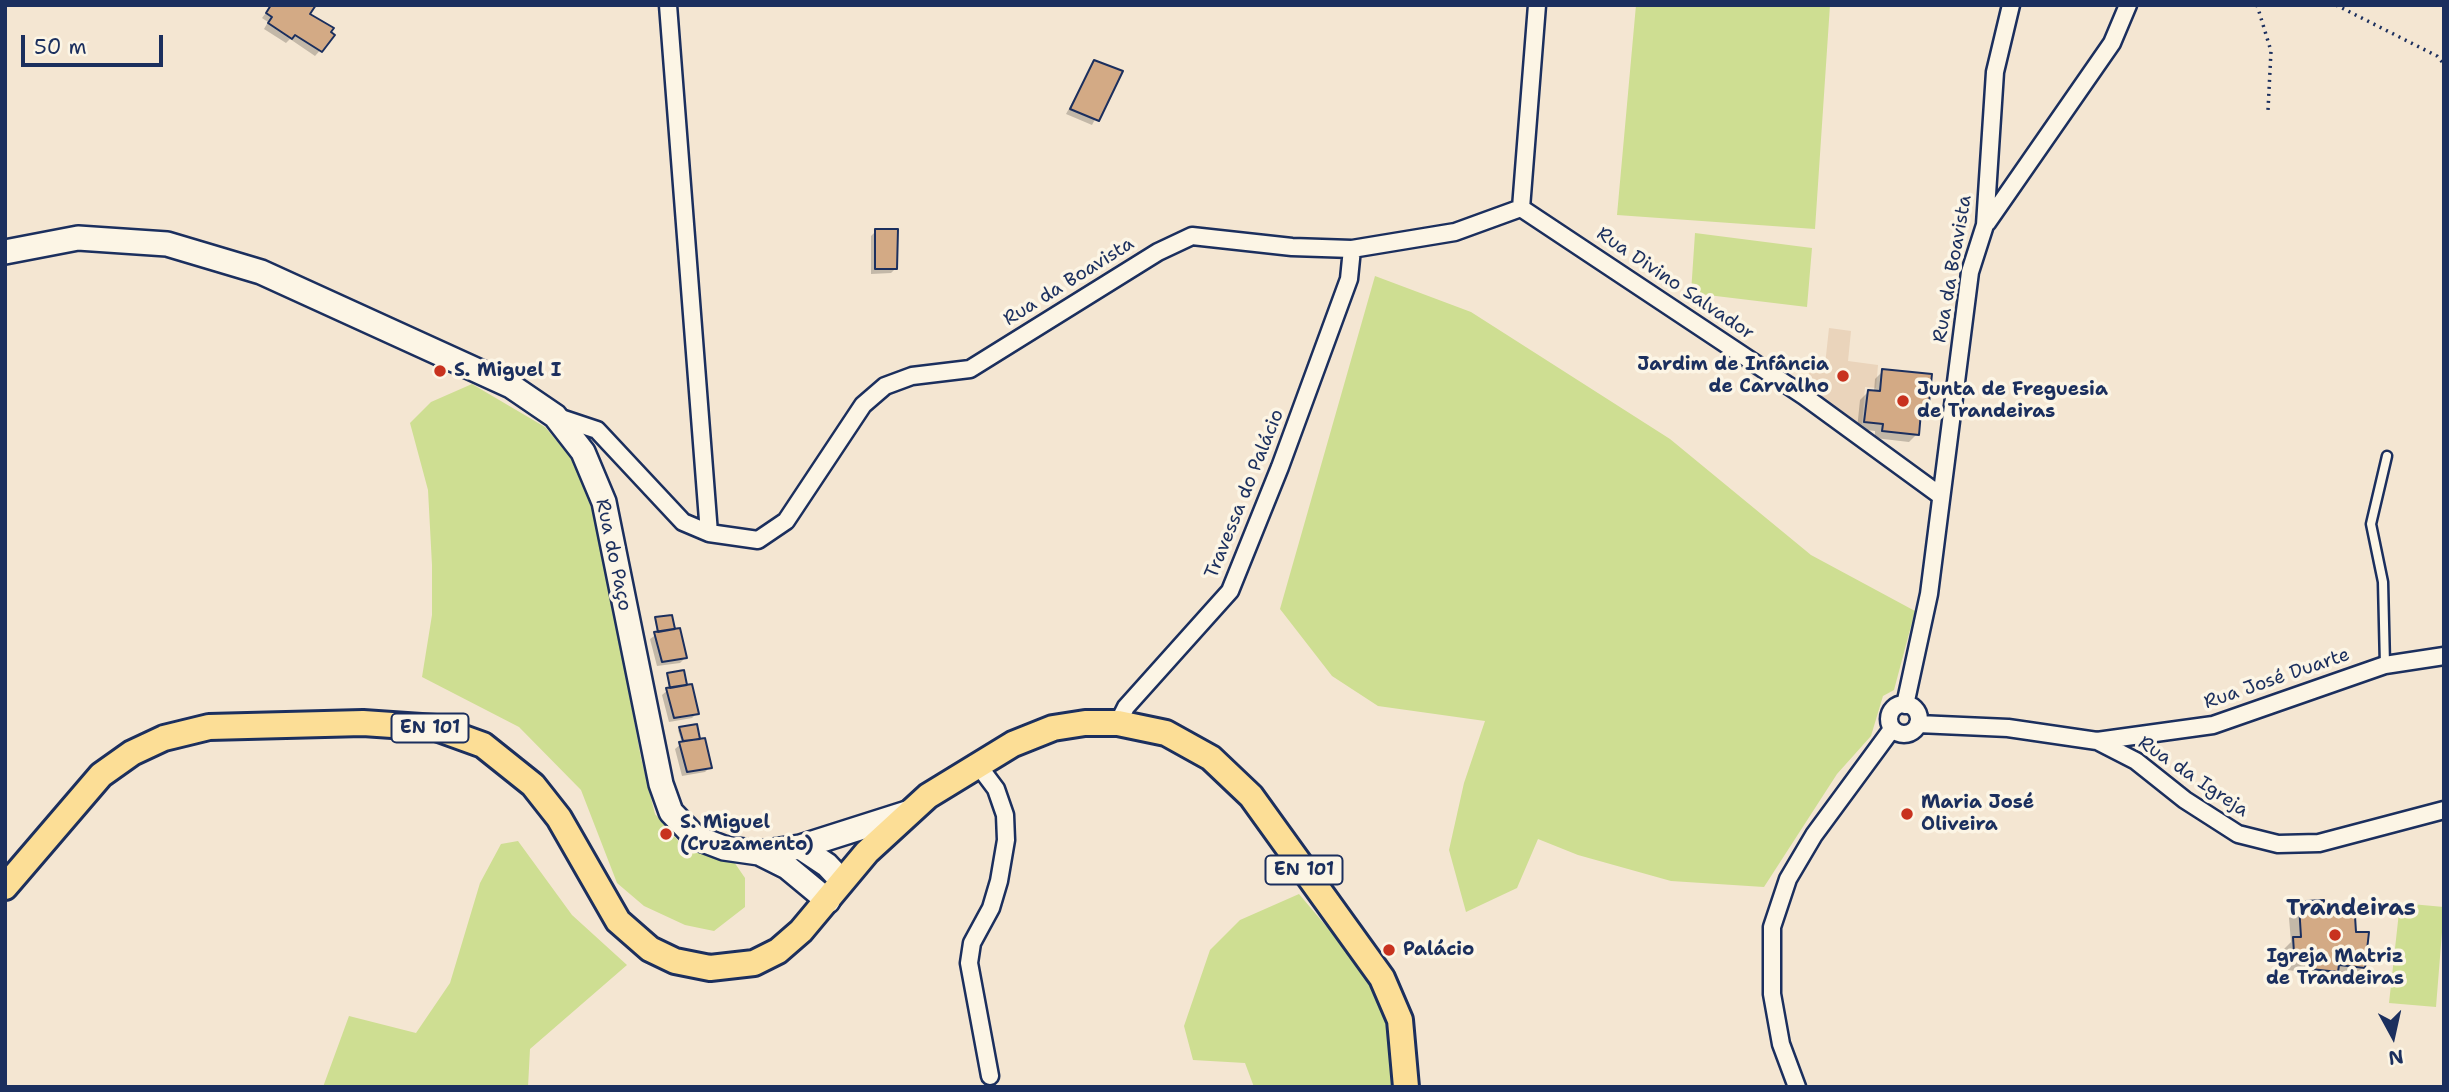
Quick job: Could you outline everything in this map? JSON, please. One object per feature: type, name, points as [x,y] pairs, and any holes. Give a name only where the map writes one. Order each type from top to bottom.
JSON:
[{"type":"main road","name":"EN 101","points":[[5,887],[101,775],[132,753],[164,738],[209,727],[363,723],[436,728],[483,745],[508,762],[533,785],[559,818],[618,921],[650,949],[676,961],[710,968],[754,962],[778,951],[801,931],[835,891],[928,796],[1013,744],[1053,728],[1118,723],[1166,733],[1212,758],[1251,796],[1382,978],[1400,1020],[1406,1087]]},
{"type":"street","points":[[668,5],[709,533]]},
{"type":"street","points":[[1521,208],[1537,5]]},
{"type":"street","name":"Rua da Boavista","points":[[1905,705],[1929,594],[1970,272],[1986,225],[1995,72],[2011,5]]},
{"type":"street","points":[[1986,225],[2112,43],[2128,5]]},
{"type":"street","name":"Rua da Boavista","points":[[555,416],[597,430],[684,522],[709,533],[758,540],[786,521],[863,405],[885,386],[912,376],[970,369],[1158,252],[1192,236],[1292,247],[1352,249],[1455,232],[1521,208]]},
{"type":"street","name":"Rua Divino Salvador","points":[[1521,208],[1804,396],[1941,496]]},
{"type":"street","name":"Rua do Paço","points":[[5,252],[78,238],[167,244],[261,272],[511,386],[555,416],[583,452],[604,502],[661,784],[671,812],[695,837],[724,848],[758,853],[835,891]]},
{"type":"street","name":"Travessa do Palácio","points":[[1118,723],[1126,707],[1230,591],[1280,467],[1349,279],[1352,249]]},
{"type":"street","name":"Rua José Duarte","points":[[2097,741],[2213,725],[2385,665],[2444,656]]},
{"type":"street","points":[[1797,1087],[1781,1044],[1772,994],[1772,927],[1788,879],[1814,835],[1892,729],[1890,713],[1897,706],[1905,705],[1917,712],[1918,724],[1906,734],[1892,729]]},
{"type":"street","name":"Rua da Igreja","points":[[1918,724],[2008,728],[2097,741],[2136,761],[2185,800],[2238,834],[2278,844],[2319,843],[2444,810]]},
{"type":"street","points":[[978,765],[996,789],[1005,815],[1006,840],[991,908],[972,943],[969,963],[990,1076]]},
{"type":"street","points":[[758,853],[800,847],[910,812]]},
{"type":"street","points":[[800,847],[827,865],[835,891]]},
{"type":"lane","points":[[2385,665],[2384,582],[2371,524],[2387,456]]},
{"type":"path","points":[[2257,5],[2271,51],[2268,110]]},
{"type":"path","points":[[2336,5],[2437,56],[2444,64]]},
{"type":"shaded area","name":"Jardim de Infância de Carvalho","points":[[1829,328],[1851,331],[1848,361],[1878,365],[1876,388],[1865,387],[1862,424],[1851,423],[1807,392],[1810,365],[1825,365]]},
{"type":"green space","points":[[1636,5],[1830,5],[1815,229],[1617,215]]},
{"type":"green space","points":[[1695,233],[1812,248],[1807,307],[1691,293]]},
{"type":"green space","points":[[1375,276],[1471,312],[1670,439],[1811,555],[1915,611],[1894,690],[1883,696],[1871,736],[1837,774],[1764,887],[1671,881],[1578,855],[1538,839],[1517,888],[1466,912],[1449,850],[1464,783],[1485,721],[1378,706],[1332,676],[1280,609]]},
{"type":"green space","points":[[472,384],[545,427],[583,472],[600,534],[641,758],[655,814],[687,851],[732,859],[745,878],[745,907],[714,931],[685,925],[644,906],[617,883],[581,790],[519,727],[422,677],[432,615],[432,565],[428,490],[410,423],[431,402]]},
{"type":"green space","points":[[518,841],[572,915],[627,965],[530,1049],[528,1087],[323,1087],[349,1016],[416,1033],[450,983],[480,883],[501,844]]},
{"type":"green space","points":[[1299,894],[1364,971],[1386,1024],[1393,1069],[1391,1087],[1254,1087],[1245,1063],[1193,1060],[1184,1026],[1210,950],[1240,920]]},
{"type":"green space","points":[[2400,903],[2444,907],[2436,1007],[2389,1003]]},
{"type":"building","points":[[271,5],[316,5],[310,14],[334,28],[331,32],[335,35],[322,52],[295,35],[292,39],[268,23],[272,17],[266,13]]},
{"type":"building","points":[[1094,60],[1123,71],[1099,121],[1070,109]]},
{"type":"building","points":[[875,229],[898,229],[897,269],[875,269]]},
{"type":"building","points":[[1882,369],[1932,374],[1928,413],[1921,412],[1919,435],[1882,431],[1883,424],[1864,422],[1868,390],[1880,391]]},
{"type":"building","points":[[672,615],[675,629],[658,632],[655,617]]},
{"type":"building","points":[[680,628],[687,658],[662,662],[654,632]]},
{"type":"building","points":[[684,670],[687,685],[670,688],[667,673]]},
{"type":"building","points":[[692,684],[699,714],[674,718],[666,688]]},
{"type":"building","points":[[697,724],[700,739],[683,741],[679,727]]},
{"type":"building","points":[[705,738],[712,768],[687,772],[679,742]]},
{"type":"building","name":"Igreja Matriz de Trandeiras","points":[[2324,900],[2324,903],[2334,903],[2334,908],[2344,908],[2344,916],[2355,916],[2356,932],[2369,932],[2365,968],[2339,965],[2338,972],[2311,969],[2312,961],[2299,960],[2294,953],[2293,937],[2301,937],[2299,905],[2307,904],[2306,901]]},
{"type":"place","name":"S. Miguel I","points":[[440,371]]},
{"type":"place","name":"Jardim de Infância de Carvalho","points":[[1843,376]]},
{"type":"place","name":"Junta de Freguesia de Trandeiras","points":[[1903,401]]},
{"type":"place","name":"Maria José Oliveira","points":[[1907,814]]},
{"type":"place","name":"S. Miguel (Cruzamento)","points":[[666,834]]},
{"type":"place","name":"Igreja Matriz de Trandeiras","points":[[2335,935]]},
{"type":"place","name":"Palácio","points":[[1389,950]]},
{"type":"district","name":"Trandeiras","points":[[2351,909]]}]
